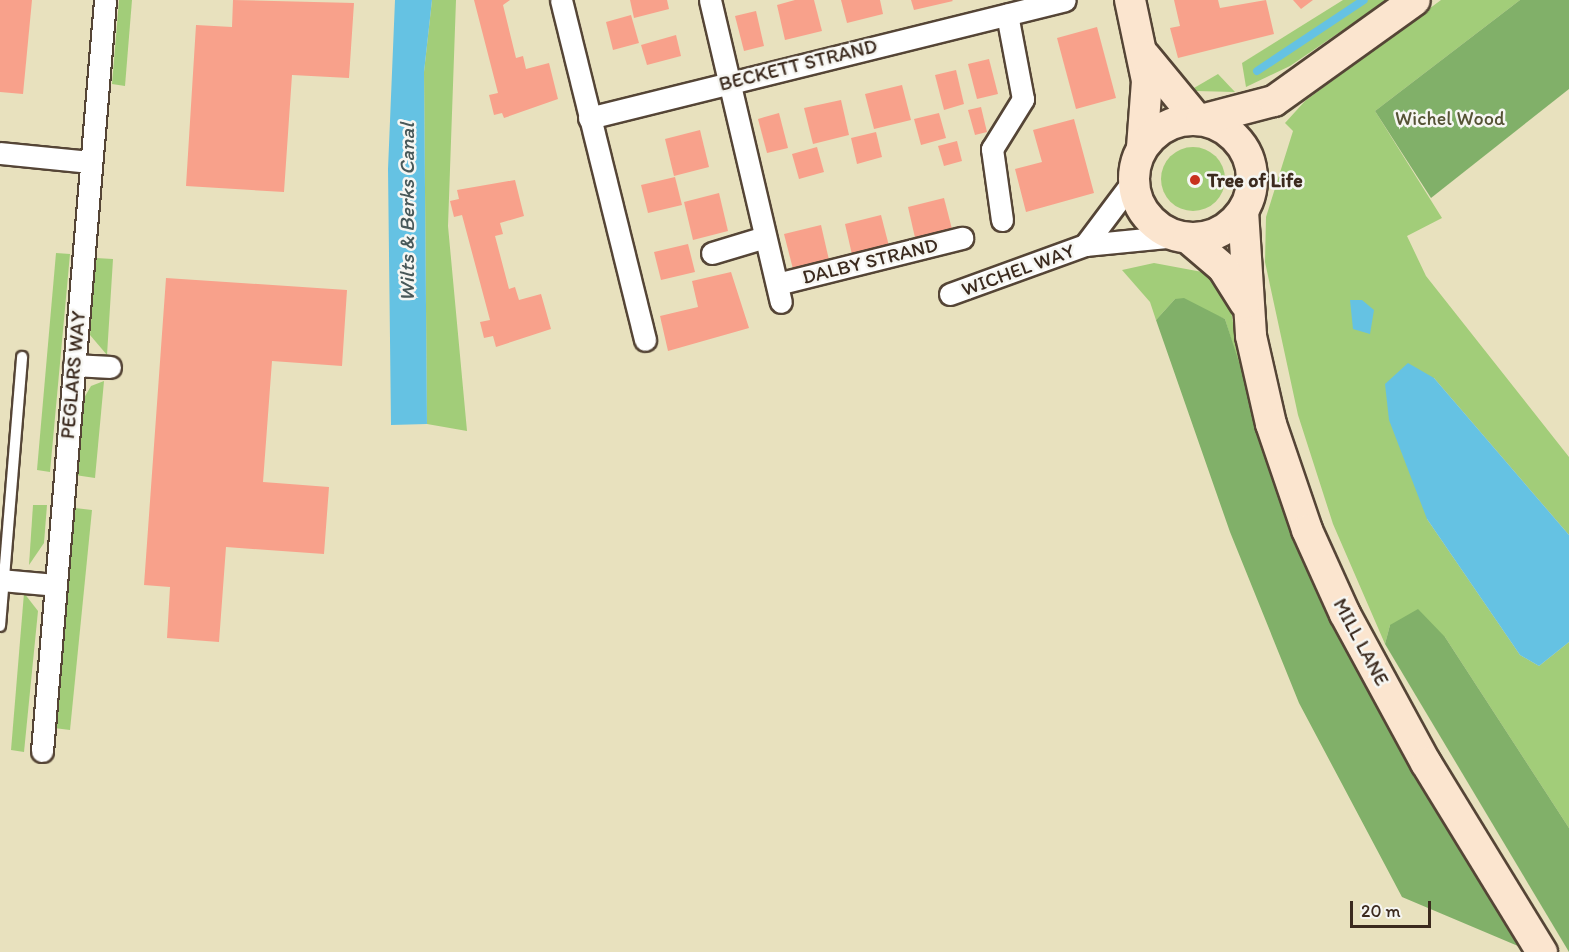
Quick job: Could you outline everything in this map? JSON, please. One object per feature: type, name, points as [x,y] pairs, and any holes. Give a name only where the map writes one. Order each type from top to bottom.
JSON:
[{"type":"street","name":"PEGLARS WAY","points":[[42,751],[105,0]]},
{"type":"street","points":[[561,0],[645,340]]},
{"type":"street","name":"DALBY STRAND","points":[[710,0],[779,293],[962,238]]},
{"type":"street","name":"BECKETT STRAND","points":[[589,118],[1065,0]]},
{"type":"street","points":[[1130,0],[1145,56],[1142,148],[1133,181]]},
{"type":"street","points":[[1142,148],[1167,125],[1199,120],[1274,101],[1415,0]]},
{"type":"street","points":[[1002,220],[992,149],[1023,99],[1007,14]]},
{"type":"street","points":[[1145,56],[1199,120],[1231,133],[1251,167]]},
{"type":"street","points":[[1251,167],[1274,101]]},
{"type":"street","points":[[0,153],[90,162]]},
{"type":"street","name":"MILL LANE","points":[[1251,167],[1251,190],[1243,211],[1245,303],[1271,424],[1325,572],[1426,763],[1542,952]]},
{"type":"street","name":"MILL LANE","points":[[1133,181],[1146,215],[1183,237],[1223,268],[1245,303]]},
{"type":"street","name":"WICHEL WAY","points":[[1085,245],[1133,181]]},
{"type":"street","points":[[1183,237],[1219,232],[1243,211]]},
{"type":"street","points":[[712,253],[765,237]]},
{"type":"street","name":"WICHEL WAY","points":[[950,294],[1085,245],[1183,237]]},
{"type":"street","points":[[74,365],[110,368]]},
{"type":"street","points":[[2,580],[56,585]]},
{"type":"lane","points":[[0,626],[22,357]]},
{"type":"green space","points":[[119,0],[132,0],[125,86],[112,84]]},
{"type":"green space","points":[[432,0],[456,0],[448,226],[467,431],[427,424],[424,72]]},
{"type":"green space","points":[[1343,0],[1387,0],[1290,66],[1246,87],[1242,63]]},
{"type":"green space","points":[[1441,0],[1520,0],[1375,111],[1442,218],[1407,236],[1426,276],[1569,457],[1569,535],[1434,378],[1427,519],[1520,655],[1539,666],[1569,642],[1569,828],[1445,637],[1390,625],[1385,644],[1333,524],[1298,415],[1265,262],[1266,217],[1293,131],[1285,123],[1305,101]]},
{"type":"green space","name":"Wichel Wood","points":[[1520,0],[1569,0],[1569,89],[1431,198],[1375,111]]},
{"type":"green space","points":[[1218,74],[1235,92],[1196,91],[1194,88]]},
{"type":"green space","points":[[1193,147],[1211,153],[1219,161],[1225,179],[1219,197],[1211,205],[1193,211],[1175,205],[1167,197],[1161,179],[1167,161],[1175,153]]},
{"type":"green space","points":[[56,253],[70,254],[50,472],[37,470]]},
{"type":"green space","points":[[96,258],[113,259],[107,355],[90,335]]},
{"type":"green space","points":[[1154,263],[1213,274],[1231,311],[1243,378],[1225,319],[1175,299],[1156,320],[1150,302],[1122,270]]},
{"type":"green space","points":[[1184,298],[1225,319],[1305,566],[1518,946],[1402,897],[1299,703],[1230,532],[1156,320],[1175,299]]},
{"type":"green space","points":[[104,381],[95,478],[75,475],[84,398],[91,386]]},
{"type":"green space","points":[[33,505],[47,505],[44,543],[29,565]]},
{"type":"green space","points":[[75,508],[92,510],[70,730],[54,728]]},
{"type":"green space","points":[[24,593],[38,611],[24,752],[11,750]]},
{"type":"green space","points":[[1418,609],[1445,637],[1569,828],[1569,952],[1385,644],[1390,625]]},
{"type":"water","name":"Wilts & Berks Canal","points":[[395,0],[432,0],[424,72],[427,424],[391,425],[388,169]]},
{"type":"water","points":[[1350,300],[1362,300],[1374,310],[1370,334],[1353,329]]},
{"type":"water","points":[[1408,363],[1434,378],[1569,535],[1569,642],[1539,666],[1520,655],[1427,519],[1389,420],[1385,384]]},
{"type":"building","points":[[0,0],[32,0],[23,94],[0,92]]},
{"type":"building","points":[[233,0],[354,3],[349,78],[292,75],[284,192],[186,186],[196,25],[232,27]]},
{"type":"building","points":[[474,0],[510,0],[503,5],[516,58],[523,56],[526,69],[549,63],[558,99],[504,118],[502,113],[494,115],[489,95],[498,93]]},
{"type":"building","points":[[630,0],[667,0],[669,9],[634,18]]},
{"type":"building","points":[[795,0],[814,0],[822,31],[785,40],[777,5]]},
{"type":"building","points":[[841,0],[880,0],[883,14],[847,23]]},
{"type":"building","points":[[911,0],[952,0],[953,1],[914,10]]},
{"type":"building","points":[[1174,0],[1218,0],[1220,8],[1266,0],[1274,34],[1178,58],[1170,28],[1180,26]]},
{"type":"building","points":[[1293,0],[1313,0],[1301,9]]},
{"type":"building","points":[[756,11],[764,46],[744,51],[735,16]]},
{"type":"building","points":[[631,15],[639,43],[613,50],[606,22]]},
{"type":"building","points":[[1097,27],[1116,98],[1076,109],[1057,38]]},
{"type":"building","points":[[676,35],[681,56],[647,65],[641,45]]},
{"type":"building","points":[[989,59],[998,94],[977,99],[968,64]]},
{"type":"building","points":[[956,70],[964,104],[944,110],[935,75]]},
{"type":"building","points":[[902,85],[911,120],[874,129],[865,94]]},
{"type":"building","points":[[841,100],[849,135],[813,144],[804,108]]},
{"type":"building","points":[[981,107],[987,132],[975,135],[968,110]]},
{"type":"building","points":[[779,113],[788,148],[767,153],[758,119]]},
{"type":"building","points":[[939,113],[946,138],[921,145],[914,119]]},
{"type":"building","points":[[1074,119],[1094,193],[1026,212],[1015,169],[1042,162],[1033,130]]},
{"type":"building","points":[[700,130],[709,167],[674,176],[665,139]]},
{"type":"building","points":[[876,132],[882,157],[857,164],[851,138]]},
{"type":"building","points":[[957,141],[962,161],[944,166],[938,146]]},
{"type":"building","points":[[817,147],[824,172],[799,179],[792,154]]},
{"type":"building","points":[[675,177],[682,205],[648,213],[641,185]]},
{"type":"building","points":[[515,180],[524,216],[500,223],[503,234],[495,236],[509,289],[515,287],[519,300],[541,294],[551,329],[496,347],[493,336],[484,338],[480,322],[490,320],[462,215],[454,217],[450,201],[459,199],[457,190]]},
{"type":"building","points":[[719,193],[728,231],[693,240],[684,202]]},
{"type":"building","points":[[944,198],[953,233],[916,242],[908,207]]},
{"type":"building","points":[[881,215],[890,250],[853,259],[845,224]]},
{"type":"building","points":[[821,225],[829,260],[793,269],[784,234]]},
{"type":"building","points":[[688,244],[695,272],[661,280],[654,252]]},
{"type":"building","points":[[731,272],[749,328],[668,351],[660,316],[698,307],[692,281]]},
{"type":"building","points":[[166,278],[347,290],[342,366],[272,361],[263,482],[329,487],[324,554],[226,547],[219,642],[167,638],[170,587],[144,585]]},
{"type":"waterway","points":[[1257,71],[1364,0]]},
{"type":"place","name":"Tree of Life","points":[[1195,180]]}]
